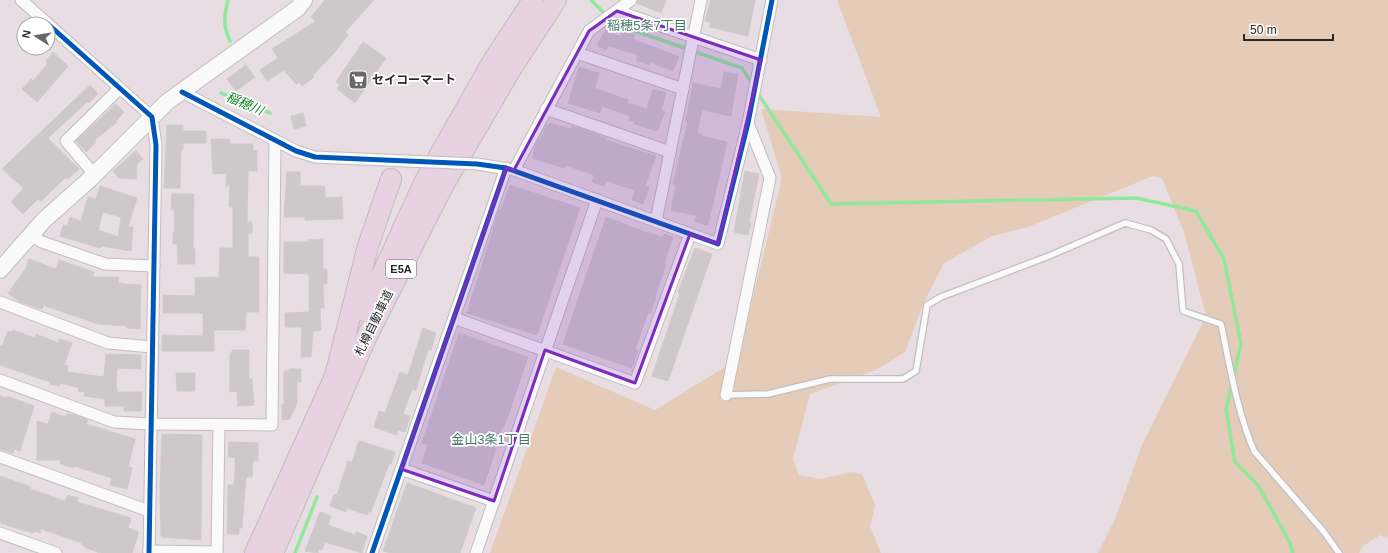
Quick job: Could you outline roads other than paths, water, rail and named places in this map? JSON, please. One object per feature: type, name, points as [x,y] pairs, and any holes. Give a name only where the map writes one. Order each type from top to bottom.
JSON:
[{"type":"highway","name":"札樽自動車道","points":[[254,553],[425,181],[493,61],[533,0]]},
{"type":"highway","name":"札樽自動車道","points":[[273,553],[366,338],[443,186],[511,69],[556,0]]},
{"type":"highway","points":[[336,372],[368,246],[391,179]]},
{"type":"street","points":[[21,0],[39,16]]},
{"type":"street","points":[[0,270],[44,220],[94,174],[167,102],[298,8],[304,0]]},
{"type":"street","points":[[372,553],[454,318],[510,169],[546,109],[589,31],[631,0]]},
{"type":"street","points":[[656,221],[701,0]]},
{"type":"street","points":[[182,92],[296,151],[315,157],[477,164],[510,169],[718,244],[748,124],[772,0]]},
{"type":"street","points":[[616,12],[693,40],[761,60]]},
{"type":"street","points":[[56,31],[152,117],[156,145],[149,552],[216,552],[219,425]]},
{"type":"street","points":[[577,53],[683,89]]},
{"type":"street","points":[[94,174],[66,141],[120,88]]},
{"type":"street","points":[[546,109],[670,152]]},
{"type":"street","points":[[726,395],[770,178],[748,124]]},
{"type":"street","points":[[0,380],[114,422],[151,424],[272,425],[275,140]]},
{"type":"street","points":[[476,553],[597,200]]},
{"type":"street","points":[[454,318],[635,383],[690,234]]},
{"type":"street","points":[[30,235],[42,242],[105,264],[154,266]]},
{"type":"street","points":[[0,302],[108,343],[152,347]]},
{"type":"street","points":[[0,457],[149,511]]},
{"type":"street","points":[[401,469],[494,501]]},
{"type":"street","points":[[0,533],[56,553]]},
{"type":"lane","points":[[726,395],[768,394],[830,380],[903,379],[916,371],[926,305],[941,296],[1049,256],[1126,223],[1151,230],[1166,239],[1178,264],[1183,311],[1220,324],[1236,394],[1248,437],[1254,451],[1324,532],[1339,553]]},
{"type":"waterway","name":"稲穂川","points":[[228,0],[225,20],[226,30],[230,41]]},
{"type":"waterway","points":[[591,0],[615,24],[742,68],[753,85]]},
{"type":"waterway","points":[[757,92],[831,204],[1136,198],[1196,211],[1224,259],[1241,344],[1233,378]]},
{"type":"waterway","name":"稲穂川","points":[[221,93],[270,113]]},
{"type":"waterway","points":[[1232,384],[1226,409],[1235,462],[1258,485],[1290,543],[1293,553]]},
{"type":"waterway","name":"稲穂川","points":[[295,553],[317,497]]},
{"type":"place","name":"セイコーマート","points":[[358,80]]},
{"type":"district","name":"稲穂5条7丁目","points":[[647,25]]},
{"type":"district","name":"金山3条1丁目","points":[[491,439]]}]
